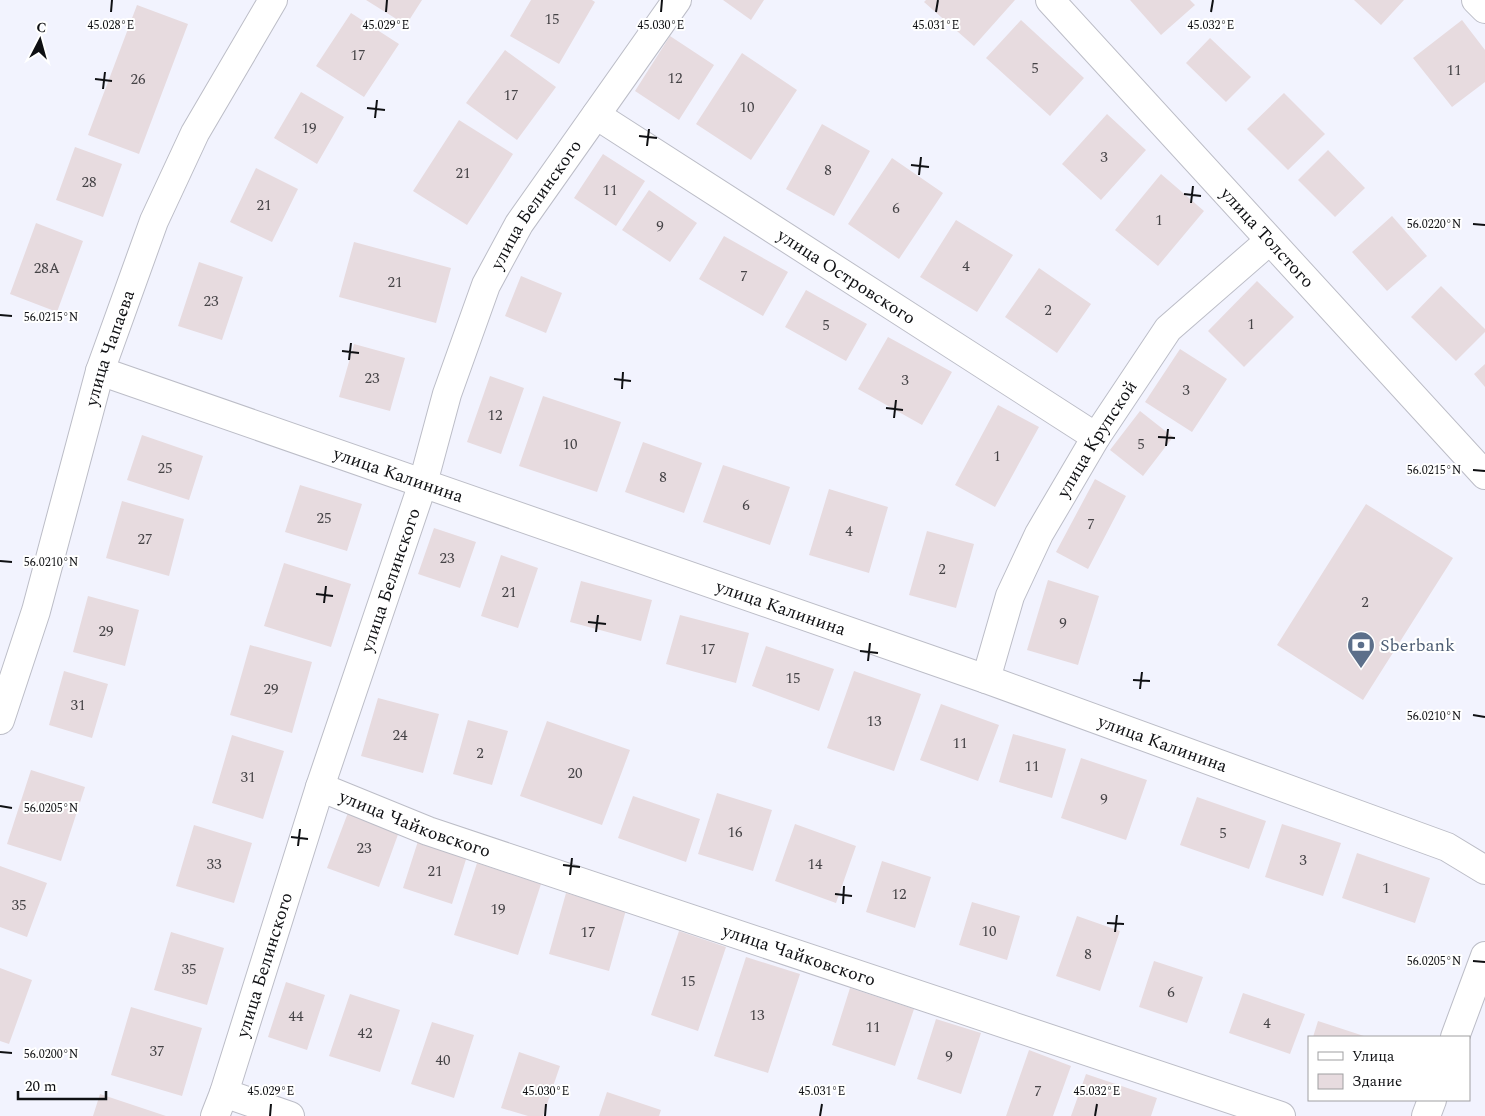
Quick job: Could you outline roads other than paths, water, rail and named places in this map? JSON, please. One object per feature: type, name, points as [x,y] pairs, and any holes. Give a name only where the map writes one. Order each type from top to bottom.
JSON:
[{"type":"street","name":"улица Чапаева","points":[[0,720],[36,611],[100,371],[154,221],[195,134],[273,0]]},
{"type":"street","name":"улица Белинского","points":[[220,1105],[320,787],[423,483],[447,394],[486,285],[519,224],[676,0]]},
{"type":"street","name":"улица Толстого","points":[[1050,0],[1485,475]]},
{"type":"street","points":[[1476,0],[1485,9]]},
{"type":"street","name":"улица Островского","points":[[596,115],[1096,437]]},
{"type":"street","name":"улица Крупской","points":[[986,679],[1010,596],[1039,534],[1096,437],[1168,329],[1269,241]]},
{"type":"street","name":"улица Калинина","points":[[100,371],[986,679],[1447,847],[1485,870]]},
{"type":"street","name":"улица Чайковского","points":[[320,787],[428,830],[1281,1116]]},
{"type":"street","points":[[1455,1036],[1485,956]]},
{"type":"street","points":[[1426,1116],[1432,1101]]},
{"type":"street","points":[[220,1105],[290,1116]]},
{"type":"place","name":"Sberbank","points":[[1361,669]]}]
